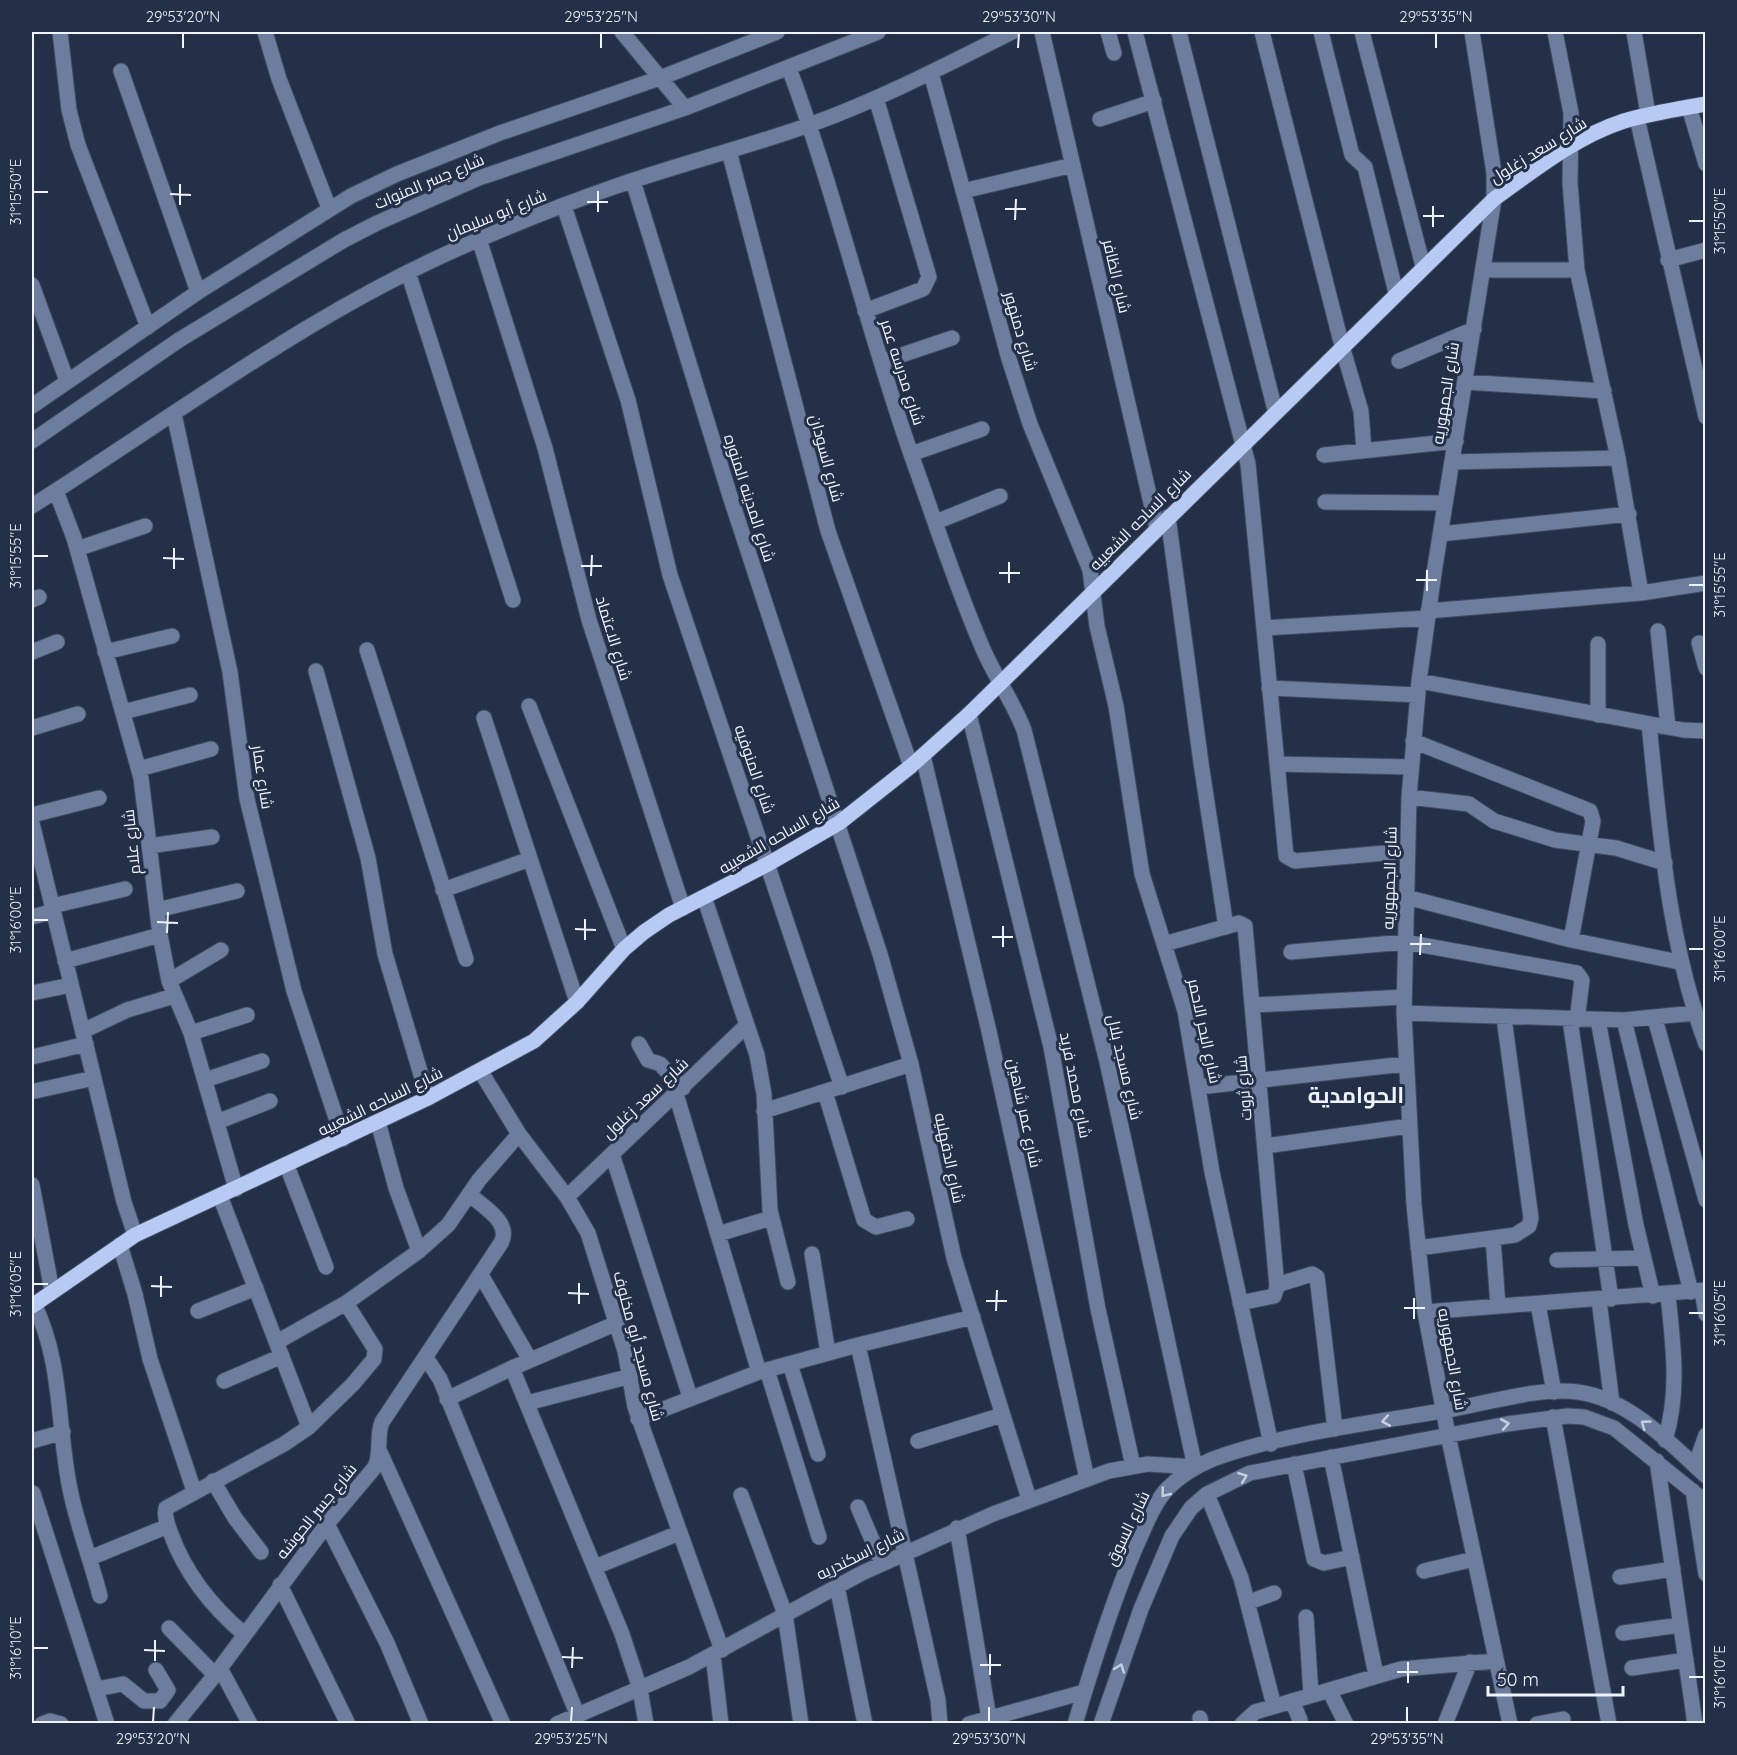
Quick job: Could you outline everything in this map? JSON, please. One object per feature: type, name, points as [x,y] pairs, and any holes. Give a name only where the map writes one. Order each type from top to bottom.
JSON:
[{"type":"main road","name":"شارع سعد زغلول","points":[[1494,199],[1589,136],[1642,116],[1706,104]]},
{"type":"main road","name":"شارع الساحه الشعبيه","points":[[33,1305],[135,1235],[236,1190],[428,1098],[481,1072],[539,1038],[577,1002],[624,949],[656,923],[768,864],[839,823],[923,756],[969,714],[1275,410],[1494,199]]},
{"type":"street","points":[[60,32],[69,110],[78,145],[148,327]]},
{"type":"street","points":[[265,32],[279,79],[329,208]]},
{"type":"street","points":[[622,32],[685,108]]},
{"type":"street","name":"شارع جسر المنوات","points":[[32,406],[198,292],[329,208],[397,174],[489,137],[660,78],[777,32]]},
{"type":"street","name":"شارع جسر المنوات","points":[[32,441],[179,340],[344,240],[377,223],[479,178],[685,108],[879,32]]},
{"type":"street","name":"شارع أبو سليمان","points":[[32,506],[348,304],[408,272],[479,239],[564,206],[633,181],[810,125],[931,73],[1012,32]]},
{"type":"street","name":"شارع الظافر","points":[[1042,32],[1156,529]]},
{"type":"street","points":[[1108,32],[1114,53]]},
{"type":"street","points":[[1135,32],[1242,443],[1253,503],[1286,853],[1289,860],[1407,850]]},
{"type":"street","points":[[1179,32],[1275,410]]},
{"type":"street","points":[[1262,32],[1342,346],[1361,411],[1364,451]]},
{"type":"street","points":[[1321,32],[1352,155],[1365,167],[1396,293]]},
{"type":"street","points":[[1362,32],[1423,266]]},
{"type":"street","name":"شارع الجمهوريه","points":[[1472,32],[1494,172],[1494,199],[1440,534],[1413,741],[1407,850],[1405,1064],[1418,1248],[1425,1312],[1448,1435],[1510,1724]]},
{"type":"street","points":[[1555,32],[1571,113],[1570,183],[1577,270],[1618,458],[1641,593]]},
{"type":"street","points":[[1634,32],[1642,116],[1668,260],[1706,417]]},
{"type":"street","name":"شارع مدرسه عمر","points":[[789,68],[810,125],[865,311],[911,454],[983,650],[1001,681]]},
{"type":"street","points":[[121,71],[198,292]]},
{"type":"street","name":"شارع دمنهور","points":[[931,73],[1009,359],[1055,487],[1087,560],[1092,593]]},
{"type":"street","points":[[865,311],[923,290],[929,277],[876,98]]},
{"type":"street","points":[[1100,119],[1154,101]]},
{"type":"street","points":[[1689,107],[1706,164]]},
{"type":"street","name":"شارع السودان","points":[[729,151],[828,531],[911,766]]},
{"type":"street","points":[[963,190],[1073,165]]},
{"type":"street","name":"شارع المدينه المنوره","points":[[633,181],[730,496],[839,823]]},
{"type":"street","name":"شارع المنوفيه","points":[[564,206],[628,400],[664,555],[842,1087]]},
{"type":"street","name":"شارع الاعتماد","points":[[479,239],[544,448],[589,620],[683,908]]},
{"type":"street","points":[[1668,260],[1706,250]]},
{"type":"street","points":[[1484,270],[1577,270]]},
{"type":"street","points":[[408,272],[513,600]]},
{"type":"street","points":[[32,285],[67,381]]},
{"type":"street","points":[[1399,362],[1473,330]]},
{"type":"street","points":[[881,362],[952,338]]},
{"type":"street","points":[[1465,382],[1604,391]]},
{"type":"street","name":"شارع عمار","points":[[174,414],[230,672],[249,809],[294,991],[343,1139]]},
{"type":"street","points":[[911,454],[982,429]]},
{"type":"street","points":[[1324,455],[1456,441]]},
{"type":"street","points":[[1452,462],[1618,458]]},
{"type":"street","name":"شارع علام","points":[[56,491],[77,549],[139,769],[160,935],[170,981],[174,996],[191,1033],[236,1190]]},
{"type":"street","points":[[936,522],[1000,496]]},
{"type":"street","points":[[1325,502],[1445,503]]},
{"type":"street","points":[[1440,534],[1629,514]]},
{"type":"street","points":[[1164,944],[1226,927],[1168,517]]},
{"type":"street","points":[[77,549],[145,526]]},
{"type":"street","points":[[1264,628],[1428,615],[1641,593],[1706,583]]},
{"type":"street","name":"شارع البحر الاحمر","points":[[1092,593],[1097,627],[1116,706],[1142,874],[1185,1011],[1212,1172],[1271,1444]]},
{"type":"street","points":[[1658,630],[1668,727]]},
{"type":"street","points":[[105,652],[172,636]]},
{"type":"street","points":[[32,652],[57,642]]},
{"type":"street","points":[[1699,643],[1706,668]]},
{"type":"street","points":[[1598,644],[1598,715]]},
{"type":"street","points":[[367,650],[466,959]]},
{"type":"street","points":[[316,671],[365,848],[385,954],[428,1098]]},
{"type":"street","name":"شارع مسجد بلال","points":[[1001,681],[1024,730],[1107,1062],[1195,1467]]},
{"type":"street","points":[[1269,688],[1419,688],[1706,732]]},
{"type":"street","points":[[123,712],[190,695]]},
{"type":"street","points":[[529,706],[624,949]]},
{"type":"street","points":[[32,728],[78,714]]},
{"type":"street","name":"شارع محمد فريد","points":[[969,714],[1051,1047],[1096,1299],[1133,1466]]},
{"type":"street","points":[[484,718],[577,1002]]},
{"type":"street","points":[[1649,724],[1679,962],[1706,1044]]},
{"type":"street","points":[[1413,741],[1590,811],[1593,821],[1571,940]]},
{"type":"street","points":[[139,769],[211,749]]},
{"type":"street","name":"شارع عمر شاهين","points":[[923,756],[991,1039],[1087,1479]]},
{"type":"street","points":[[1277,764],[1412,767]]},
{"type":"street","points":[[1409,797],[1469,804],[1490,819],[1507,825],[1564,842],[1616,848],[1665,863]]},
{"type":"street","points":[[32,815],[99,798]]},
{"type":"street","points":[[32,823],[34,843],[53,908],[135,1235]]},
{"type":"street","name":"شارع الدقهليه","points":[[839,823],[911,1064],[948,1235],[1029,1499]]},
{"type":"street","points":[[149,846],[212,837]]},
{"type":"street","points":[[443,890],[530,859]]},
{"type":"street","points":[[32,917],[53,908],[125,889]]},
{"type":"street","points":[[157,910],[237,891]]},
{"type":"street","points":[[704,897],[760,1066],[771,1218],[788,1282]]},
{"type":"street","points":[[1406,897],[1571,940],[1679,962]]},
{"type":"street","name":"شارع ثروت","points":[[1226,927],[1239,923],[1245,926],[1261,1080],[1277,1285]]},
{"type":"street","points":[[65,961],[160,935]]},
{"type":"street","points":[[1291,952],[1405,942],[1578,974],[1582,982],[1573,1020],[1605,1258],[1605,1300],[1612,1403]]},
{"type":"street","points":[[170,981],[221,950]]},
{"type":"street","points":[[32,993],[71,985]]},
{"type":"street","points":[[32,1057],[84,1038],[127,1010],[174,996]]},
{"type":"street","points":[[1254,1005],[1404,997]]},
{"type":"street","points":[[1404,1013],[1504,1018],[1624,1020],[1655,1019],[1694,1013]]},
{"type":"street","points":[[191,1033],[247,1015]]},
{"type":"street","points":[[1418,1248],[1515,1235],[1526,1230],[1531,1218],[1504,1018]]},
{"type":"street","points":[[1655,1019],[1706,1200]]},
{"type":"street","points":[[1598,1020],[1643,1258],[1661,1295],[1676,1376],[1671,1419],[1665,1440]]},
{"type":"street","points":[[1624,1020],[1706,1314]]},
{"type":"street","name":"شارع سعد زغلول","points":[[567,1197],[747,1025]]},
{"type":"street","points":[[639,1044],[648,1060],[660,1065],[679,1091],[718,1234],[819,1537]]},
{"type":"street","points":[[205,1080],[262,1061]]},
{"type":"street","points":[[764,1111],[911,1064]]},
{"type":"street","points":[[1198,1087],[1405,1064]]},
{"type":"street","name":"شارع مسجد أبو مخلوف","points":[[481,1072],[519,1134],[567,1197],[592,1244],[631,1376],[638,1419],[679,1533],[718,1653],[721,1724]]},
{"type":"street","points":[[35,1091],[94,1078]]},
{"type":"street","points":[[825,1092],[864,1220],[876,1227],[908,1219]]},
{"type":"street","points":[[217,1122],[270,1101]]},
{"type":"street","points":[[378,1122],[396,1188],[419,1251]]},
{"type":"street","points":[[1266,1146],[1409,1126]]},
{"type":"street","points":[[224,1381],[279,1349],[419,1251],[448,1225],[469,1194],[519,1134]]},
{"type":"street","points":[[612,1154],[690,1397]]},
{"type":"street","points":[[287,1166],[326,1267]]},
{"type":"street","points":[[32,1185],[52,1291]]},
{"type":"street","name":"شارع جسر الحوشه","points":[[175,1724],[218,1671],[327,1524],[368,1476],[378,1460],[380,1452],[378,1437],[382,1422],[504,1239],[504,1229],[469,1194]]},
{"type":"street","points":[[220,1196],[309,1427]]},
{"type":"street","points":[[718,1234],[771,1218]]},
{"type":"street","points":[[1492,1238],[1498,1306]]},
{"type":"street","points":[[120,1245],[135,1294],[150,1359],[194,1491]]},
{"type":"street","points":[[812,1254],[828,1353]]},
{"type":"street","points":[[1557,1260],[1643,1258]]},
{"type":"street","points":[[1240,1304],[1274,1296],[1277,1285],[1312,1274],[1317,1277],[1335,1429]]},
{"type":"street","points":[[481,1275],[530,1360]]},
{"type":"street","points":[[198,1311],[256,1288]]},
{"type":"street","points":[[1425,1312],[1700,1291]]},
{"type":"street","points":[[244,1634],[224,1617],[200,1590],[177,1551],[168,1526],[166,1508],[309,1427],[346,1392],[375,1354],[372,1340],[345,1303]]},
{"type":"street","points":[[1538,1304],[1554,1392]]},
{"type":"street","points":[[33,1305],[46,1328],[54,1360],[70,1491],[100,1596]]},
{"type":"street","points":[[638,1419],[690,1397],[763,1371],[973,1317]]},
{"type":"street","points":[[447,1399],[617,1323]]},
{"type":"street","points":[[858,1345],[907,1551],[938,1700],[940,1724]]},
{"type":"street","points":[[426,1358],[434,1367],[578,1716]]},
{"type":"street","points":[[790,1364],[818,1454]]},
{"type":"street","points":[[512,1368],[594,1568],[640,1689],[646,1724]]},
{"type":"street","points":[[527,1403],[631,1376]]},
{"type":"street","name":"شارع السوق","points":[[1075,1724],[1119,1585],[1149,1518],[1166,1490],[1195,1467],[1234,1453],[1335,1429],[1554,1392],[1578,1392],[1612,1403],[1637,1418],[1700,1471]]},
{"type":"street","points":[[918,1442],[1002,1415]]},
{"type":"street","points":[[1553,1417],[1609,1724]]},
{"type":"street","points":[[1101,1724],[1166,1546],[1191,1508],[1207,1494],[1251,1473],[1553,1417],[1584,1417],[1600,1421],[1628,1437],[1706,1502]]},
{"type":"street","points":[[32,1441],[63,1432]]},
{"type":"street","points":[[1700,1471],[1706,1435]]},
{"type":"street","points":[[380,1452],[503,1724]]},
{"type":"street","points":[[1331,1457],[1376,1676]]},
{"type":"street","points":[[1657,1461],[1695,1724]]},
{"type":"street","name":"شارع اسكندريه","points":[[557,1724],[718,1653],[837,1586],[957,1528],[1029,1499],[1133,1466],[1164,1464],[1195,1467]]},
{"type":"street","points":[[1294,1464],[1314,1559],[1324,1563],[1352,1557]]},
{"type":"street","points":[[213,1481],[235,1518],[261,1552]]},
{"type":"street","points":[[1693,1491],[1706,1574]]},
{"type":"street","points":[[33,1493],[107,1724]]},
{"type":"street","points":[[1207,1494],[1231,1547],[1249,1602],[1274,1706]]},
{"type":"street","points":[[741,1495],[785,1614],[801,1724]]},
{"type":"street","points":[[858,1506],[882,1563]]},
{"type":"street","points":[[327,1524],[387,1643],[421,1724]]},
{"type":"street","points":[[90,1558],[168,1526]]},
{"type":"street","points":[[957,1528],[989,1718]]},
{"type":"street","points":[[594,1568],[679,1533]]},
{"type":"street","points":[[1424,1571],[1474,1559]]},
{"type":"street","points":[[1620,1577],[1673,1569]]},
{"type":"street","points":[[280,1585],[348,1724]]},
{"type":"street","points":[[837,1586],[865,1724]]},
{"type":"street","points":[[1249,1602],[1274,1593]]},
{"type":"street","points":[[1306,1617],[1311,1695]]},
{"type":"street","points":[[1623,1633],[1680,1625]]},
{"type":"street","points":[[169,1628],[218,1671],[250,1724]]},
{"type":"street","points":[[1242,1724],[1255,1712],[1376,1676],[1425,1665],[1495,1660]]},
{"type":"street","points":[[1632,1668],[1686,1660]]},
{"type":"street","points":[[1445,1724],[1470,1662]]},
{"type":"street","points":[[96,1689],[123,1684],[144,1701],[160,1701],[168,1695],[168,1690],[156,1670]]},
{"type":"street","points":[[1329,1690],[1346,1724]]},
{"type":"street","points":[[969,1724],[1084,1692]]},
{"type":"street","points":[[1292,1701],[1300,1720]]},
{"type":"street","points":[[1537,1724],[1563,1719]]},
{"type":"street","points":[[42,1724],[50,1721],[61,1724]]},
{"type":"district","name":"الحوامدية","points":[[1356,1095]]}]
